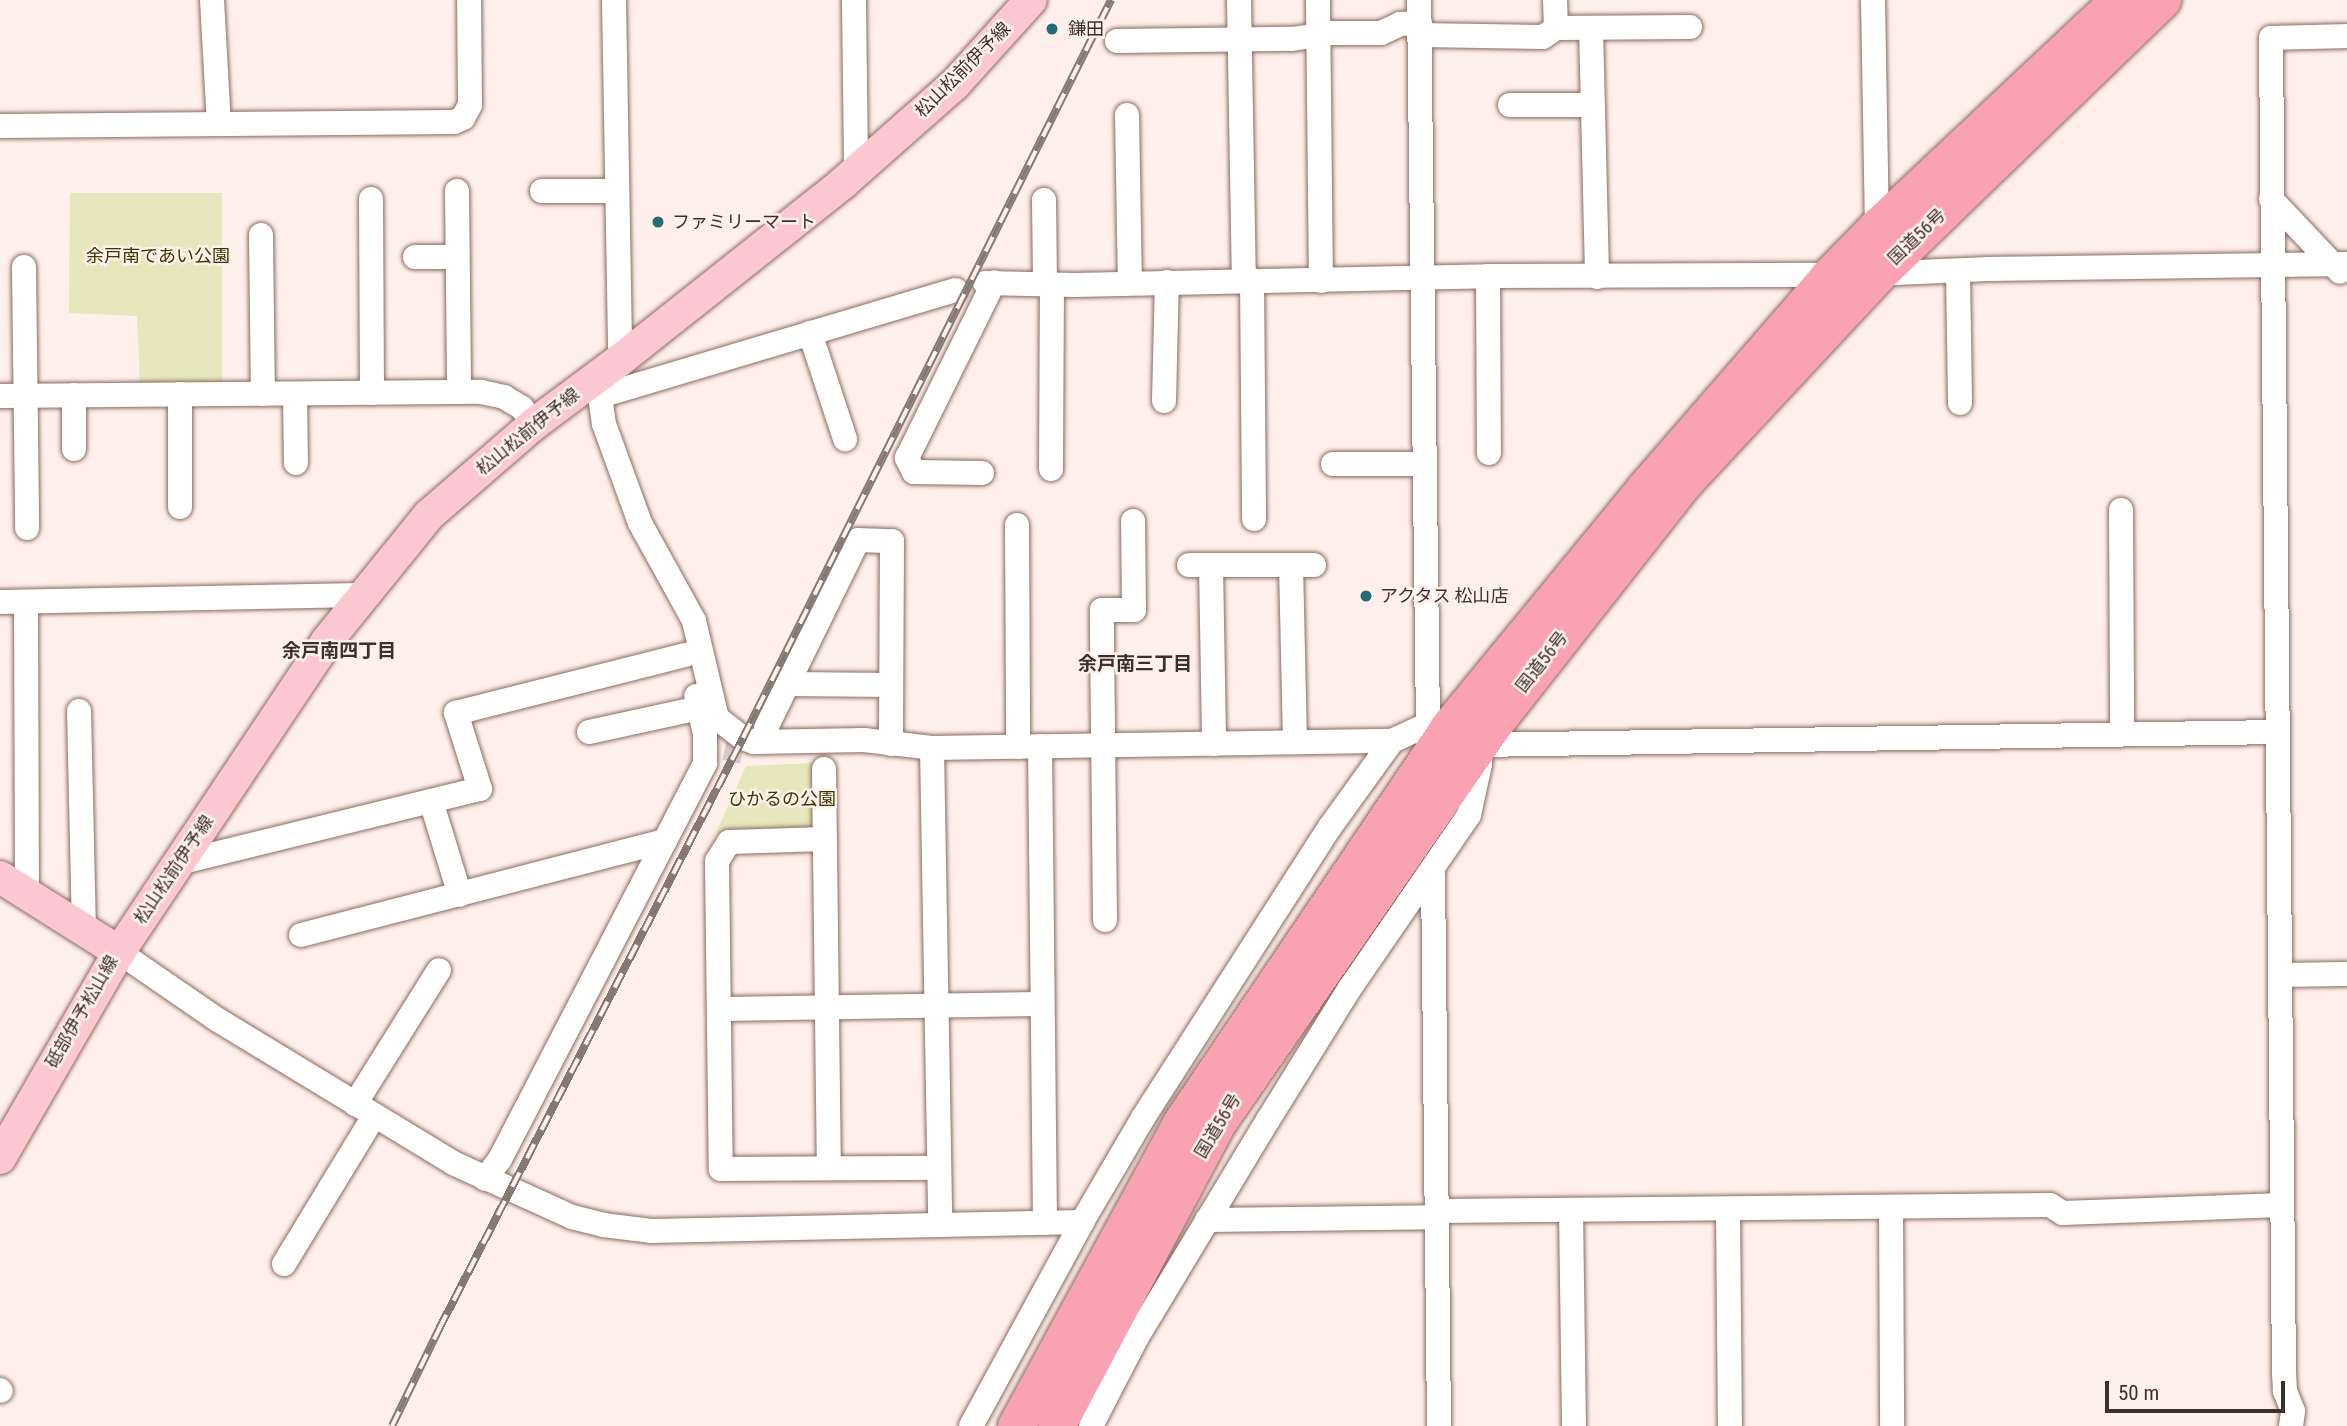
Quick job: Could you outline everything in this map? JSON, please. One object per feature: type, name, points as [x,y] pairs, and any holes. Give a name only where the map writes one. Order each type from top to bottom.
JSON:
[{"type":"highway","name":"国道56号","points":[[1016,1426],[1181,1123],[1451,732],[1645,488],[1829,276],[1877,226],[2119,0]]},
{"type":"highway","name":"国道56号","points":[[1056,1426],[1217,1123],[1451,732],[1878,274],[2162,0]]},
{"type":"main road","name":"松山松前伊予線","points":[[119,952],[361,595],[429,515],[534,424],[595,389],[620,360],[856,170],[955,84],[1031,0]]},
{"type":"main road","name":"砥部伊予松山線","points":[[0,877],[119,952],[0,1158]]},
{"type":"street","points":[[212,0],[219,124]]},
{"type":"street","points":[[0,126],[454,122],[463,118],[470,104],[469,0]]},
{"type":"street","points":[[614,0],[620,360]]},
{"type":"street","points":[[854,0],[856,170]]},
{"type":"street","points":[[1239,0],[1254,519]]},
{"type":"street","points":[[1318,0],[1321,281]]},
{"type":"street","points":[[1555,0],[1556,28]]},
{"type":"street","points":[[1873,0],[1877,226]]},
{"type":"street","points":[[1117,41],[1381,33],[1420,19],[1544,37],[1556,28],[1690,27]]},
{"type":"street","points":[[1091,1426],[1137,1337],[1350,988],[1469,815],[1480,764],[1451,732],[1425,464],[1420,19]]},
{"type":"street","points":[[1591,28],[1597,277]]},
{"type":"street","points":[[2291,1426],[2293,1411],[2285,1391],[2284,1374],[2271,38],[2347,36]]},
{"type":"street","points":[[1510,105],[1593,104]]},
{"type":"street","points":[[1127,115],[1130,283]]},
{"type":"street","points":[[457,191],[459,393]]},
{"type":"street","points":[[542,191],[617,191]]},
{"type":"street","points":[[2271,198],[2342,270]]},
{"type":"street","points":[[371,199],[372,393]]},
{"type":"street","points":[[1044,200],[1049,284],[1051,469]]},
{"type":"street","points":[[253,250],[263,394]]},
{"type":"street","points":[[415,257],[457,257]]},
{"type":"street","points":[[982,473],[914,472],[907,458],[989,283],[1321,281],[1488,276],[1829,276],[2272,265],[2342,270]]},
{"type":"street","points":[[24,267],[27,528]]},
{"type":"street","points":[[1958,272],[1960,403]]},
{"type":"street","points":[[1488,276],[1489,453]]},
{"type":"street","points":[[1164,401],[1167,282]]},
{"type":"street","points":[[956,290],[810,333],[595,389],[604,425],[640,523],[694,621],[717,718],[726,727],[754,742],[864,740],[932,748],[1392,741],[1451,732],[2278,732]]},
{"type":"street","points":[[810,333],[845,439]]},
{"type":"street","points":[[0,396],[459,393],[504,397],[522,408],[534,424]]},
{"type":"street","points":[[180,394],[180,507]]},
{"type":"street","points":[[295,394],[296,463]]},
{"type":"street","points":[[74,395],[74,449]]},
{"type":"street","points":[[1333,464],[1425,464]]},
{"type":"street","points":[[2121,510],[2122,734]]},
{"type":"street","points":[[1105,920],[1102,610],[1133,610],[1133,521]]},
{"type":"street","points":[[1017,525],[1042,1004],[1045,1223]]},
{"type":"street","points":[[766,728],[859,540],[892,541],[891,685],[895,745]]},
{"type":"street","points":[[651,544],[699,708],[725,749]]},
{"type":"street","points":[[1214,744],[1200,565],[1303,565],[1295,742]]},
{"type":"street","points":[[0,602],[361,595]]},
{"type":"street","points":[[26,602],[15,740],[27,894]]},
{"type":"street","points":[[178,863],[480,789],[456,713],[685,655]]},
{"type":"street","points":[[788,684],[891,685]]},
{"type":"street","points":[[589,732],[699,708]]},
{"type":"street","points":[[79,711],[84,930]]},
{"type":"street","points":[[971,1426],[1082,1222],[1236,970],[1392,741]]},
{"type":"street","points":[[485,1179],[500,1159],[705,763],[725,749],[756,755],[882,752],[895,745]]},
{"type":"street","points":[[932,748],[940,1225]]},
{"type":"street","points":[[824,769],[829,1168]]},
{"type":"street","points":[[431,801],[460,895]]},
{"type":"street","points":[[825,839],[729,842],[717,861],[721,1169],[939,1168]]},
{"type":"street","points":[[301,935],[665,841]]},
{"type":"street","points":[[1433,871],[1439,1426]]},
{"type":"street","points":[[119,952],[218,1020],[364,1110],[485,1179],[572,1217],[603,1226],[651,1231],[1082,1222]]},
{"type":"street","points":[[284,1264],[439,970]]},
{"type":"street","points":[[2280,975],[2347,974]]},
{"type":"street","points":[[720,1009],[1042,1004]]},
{"type":"street","points":[[1207,1220],[1571,1210],[2050,1205],[2063,1213],[2282,1205]]},
{"type":"street","points":[[1891,1207],[1892,1426]]},
{"type":"street","points":[[1728,1209],[1730,1426]]},
{"type":"street","points":[[1571,1210],[1574,1426]]},
{"type":"green space","name":"余戸南であい公園","points":[[70,193],[222,193],[222,384],[140,385],[137,316],[69,313]]},
{"type":"green space","name":"ひかるの公園","points":[[816,763],[817,834],[716,833],[746,766]]},
{"type":"tunnel","points":[[725,748],[743,752]]},
{"type":"railway","points":[[392,1426],[439,1329],[743,738],[1111,0]]},
{"type":"place","name":"鎌田","points":[[1052,29]]},
{"type":"place","name":"ファミリーマート","points":[[658,222]]},
{"type":"place","name":"アクタス 松山店","points":[[1366,596]]},
{"type":"district","name":"余戸南四丁目","points":[[339,651]]},
{"type":"district","name":"余戸南三丁目","points":[[1135,664]]}]
